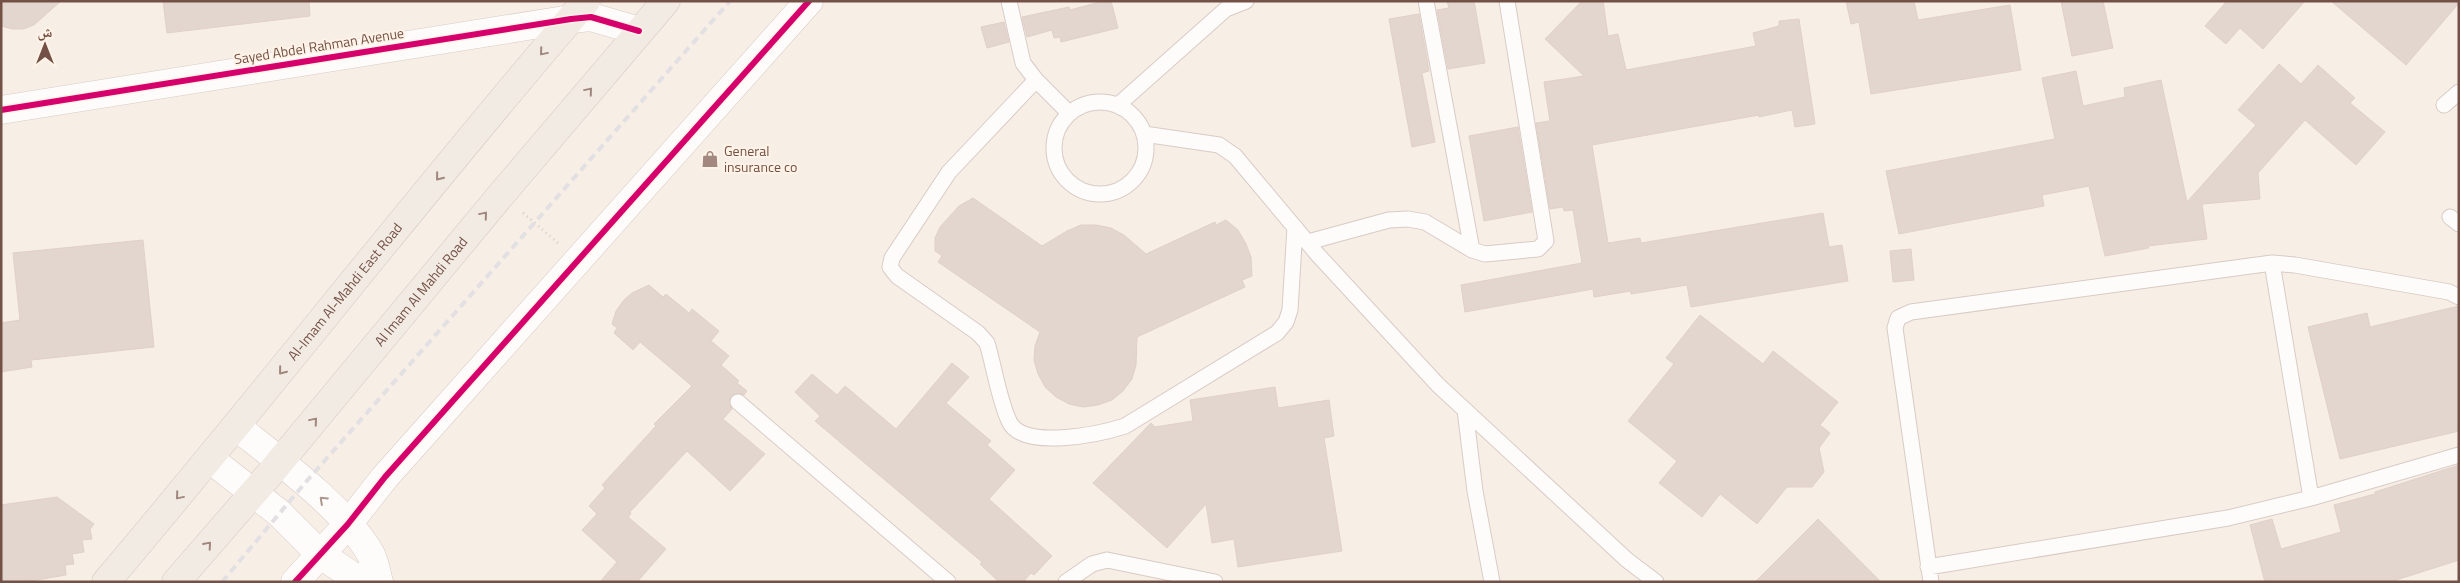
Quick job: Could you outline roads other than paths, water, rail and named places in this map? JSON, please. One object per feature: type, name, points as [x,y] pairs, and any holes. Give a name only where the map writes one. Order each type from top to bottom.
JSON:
[{"type":"main road","name":"Al Imam Al Mahdi Road","points":[[176,582],[280,462],[666,1]]},
{"type":"main road","name":"Al-Imam Al-Mahdi East Road","points":[[106,582],[237,427],[454,158],[578,10]]},
{"type":"street","points":[[296,582],[348,524],[386,477],[809,1]]},
{"type":"street","name":"Sayed Abdel Rahman Avenue","points":[[1,110],[578,10],[591,17],[639,31]]},
{"type":"street","points":[[237,427],[280,462],[348,524],[371,555],[379,582]]},
{"type":"street","points":[[210,459],[252,494],[279,513],[320,555],[352,575],[373,582]]},
{"type":"lane","points":[[1009,1],[1023,63],[1036,80],[1069,113]]},
{"type":"lane","points":[[1118,105],[1226,9],[1246,1]]},
{"type":"lane","points":[[1426,1],[1472,250]]},
{"type":"lane","points":[[1308,242],[1389,220],[1408,219],[1425,222],[1472,250],[1485,254],[1538,249],[1546,241],[1507,1]]},
{"type":"lane","points":[[1036,80],[949,172],[892,258],[890,267],[897,276],[978,332],[987,343],[1009,422],[1020,434],[1037,438],[1104,433],[1125,426],[1277,332],[1286,322],[1290,310],[1295,227]]},
{"type":"lane","points":[[2444,105],[2459,92]]},
{"type":"lane","points":[[1092,102],[1106,102],[1118,105],[1130,112],[1139,122],[1144,134],[1145,160],[1140,172],[1120,190],[1094,194],[1070,183],[1061,174],[1055,162],[1055,135],[1060,123],[1069,113],[1080,106],[1092,102]]},
{"type":"lane","points":[[1144,134],[1219,145],[1235,156],[1308,242],[1438,384],[1627,560],[1656,582]]},
{"type":"lane","points":[[2272,263],[2311,498]]},
{"type":"lane","points":[[2459,296],[2449,292],[2295,265],[2272,263],[1911,312],[1898,318],[1895,328],[1930,574],[2228,518],[2311,498],[2459,454]]},
{"type":"lane","points":[[738,402],[948,582]]},
{"type":"lane","points":[[1465,410],[1475,491],[1492,582]]},
{"type":"lane","points":[[1066,582],[1092,564],[1107,560],[1215,582]]},
{"type":"railway","points":[[222,582],[305,483],[730,1]]},
{"type":"place","name":"General insurance co","points":[[710,159]]}]
